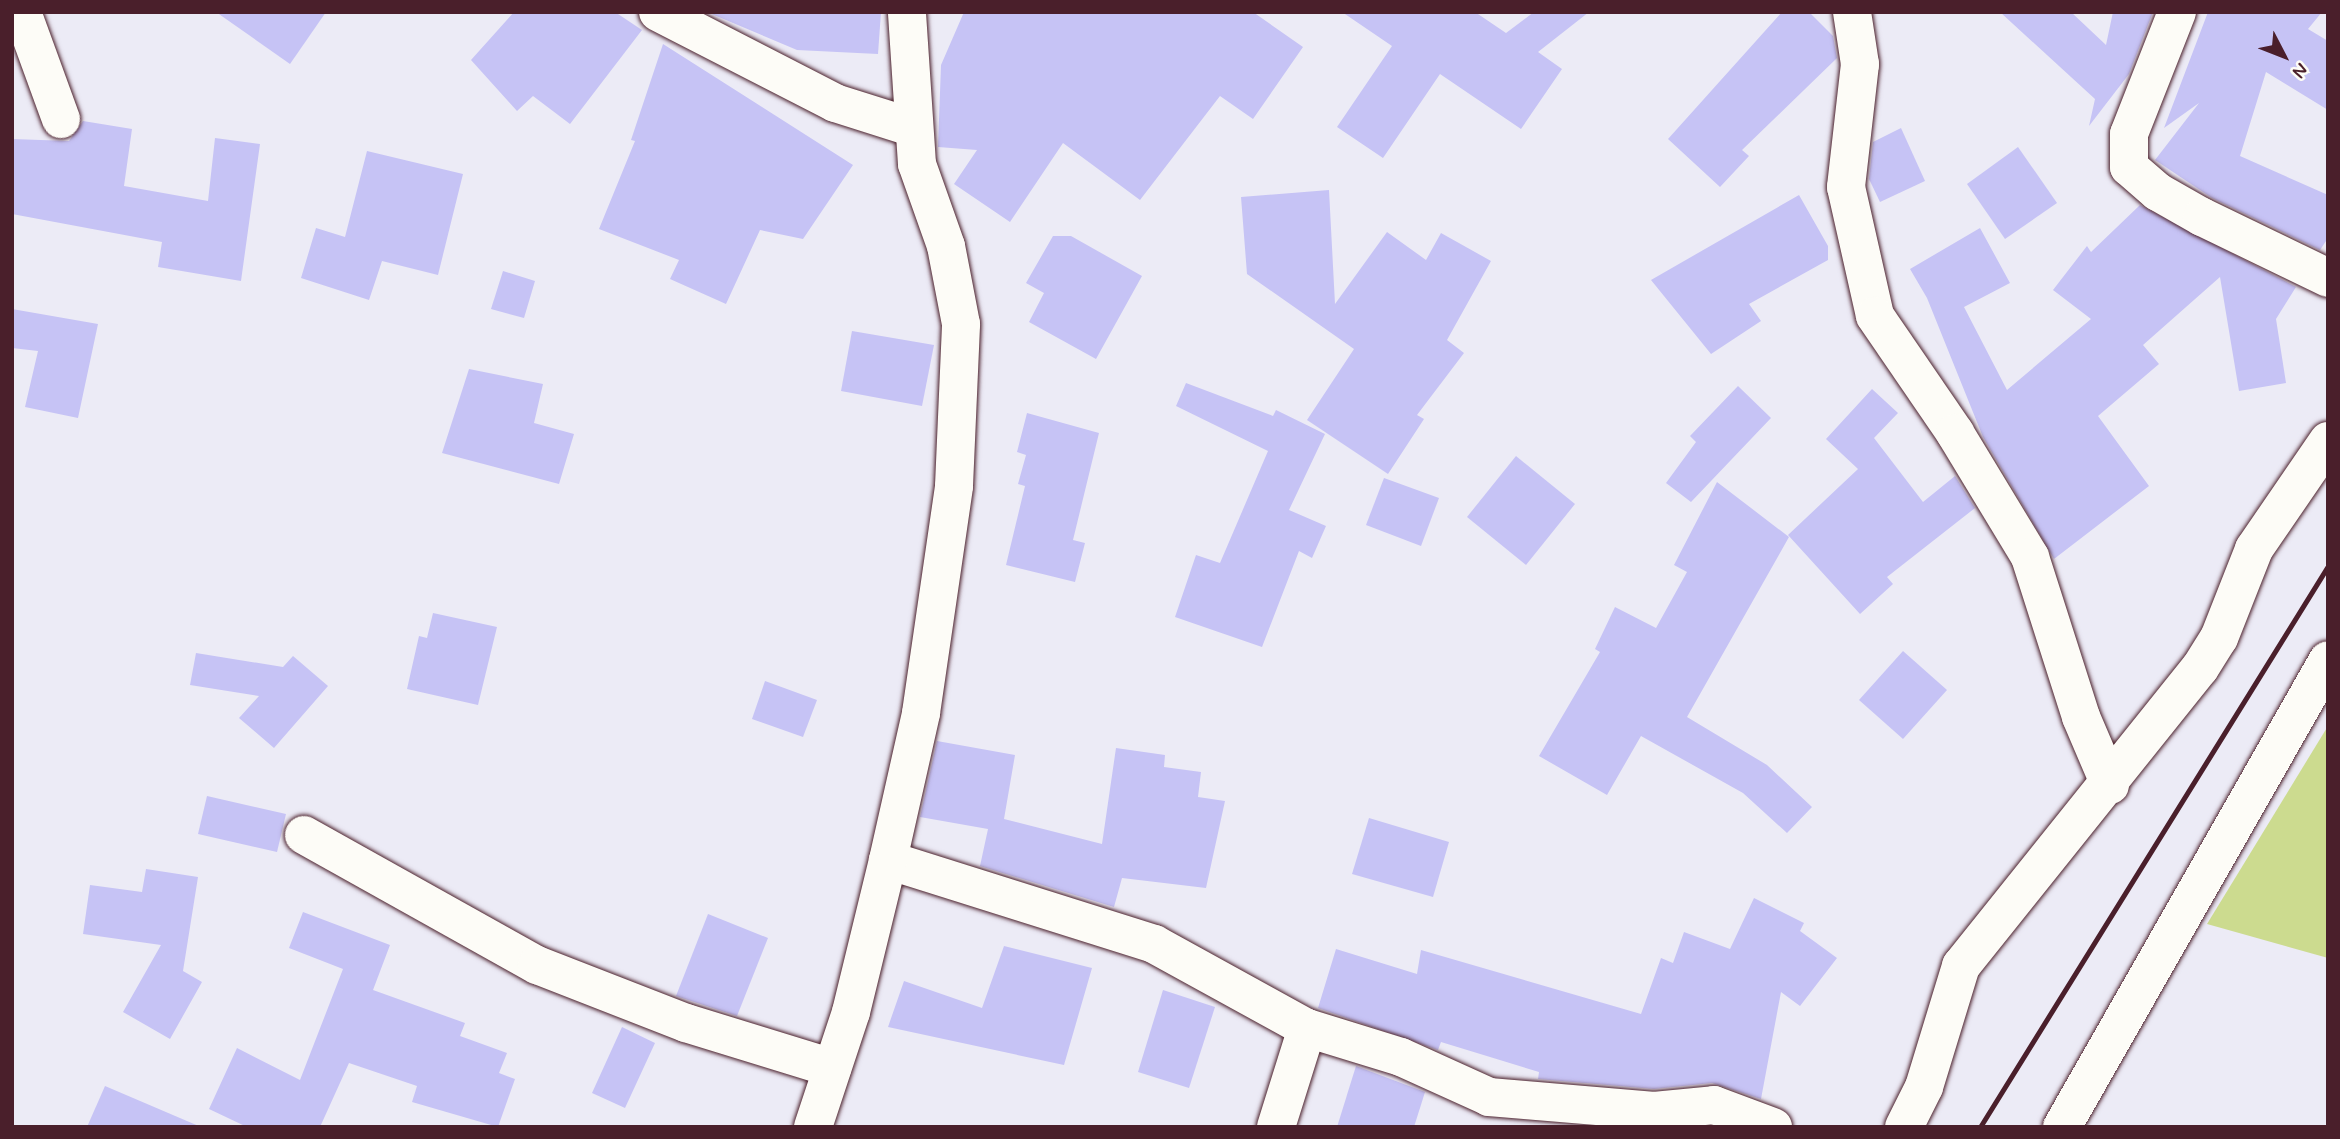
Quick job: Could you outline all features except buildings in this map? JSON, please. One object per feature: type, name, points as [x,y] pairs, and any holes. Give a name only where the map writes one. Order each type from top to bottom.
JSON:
[{"type":"street","points":[[22,12],[61,119]]},
{"type":"street","points":[[658,12],[835,103],[911,127]]},
{"type":"street","points":[[813,1127],[832,1068],[888,860],[921,713],[954,486],[961,367],[955,282],[916,164],[911,127],[907,12]]},
{"type":"street","points":[[1852,12],[1860,64],[1846,187],[1875,316],[1955,433],[2030,557],[2081,717],[2110,785]]},
{"type":"street","points":[[2177,12],[2130,134],[2129,167],[2158,192],[2202,217],[2328,278]]},
{"type":"street","points":[[1904,1127],[1928,1075],[1961,966],[2110,785],[2200,668],[2219,638],[2254,549],[2328,441]]},
{"type":"street","points":[[2062,1127],[2328,660]]},
{"type":"street","points":[[304,835],[537,965],[686,1023],[832,1068]]},
{"type":"street","points":[[888,860],[1154,944],[1307,1028],[1401,1057],[1489,1097],[1654,1111],[1714,1105],[1773,1127]]},
{"type":"street","points":[[1276,1127],[1307,1028]]},
{"type":"green space","points":[[2328,726],[2328,958],[2207,924]]},
{"type":"railway","points":[[1980,1127],[2328,566]]}]
